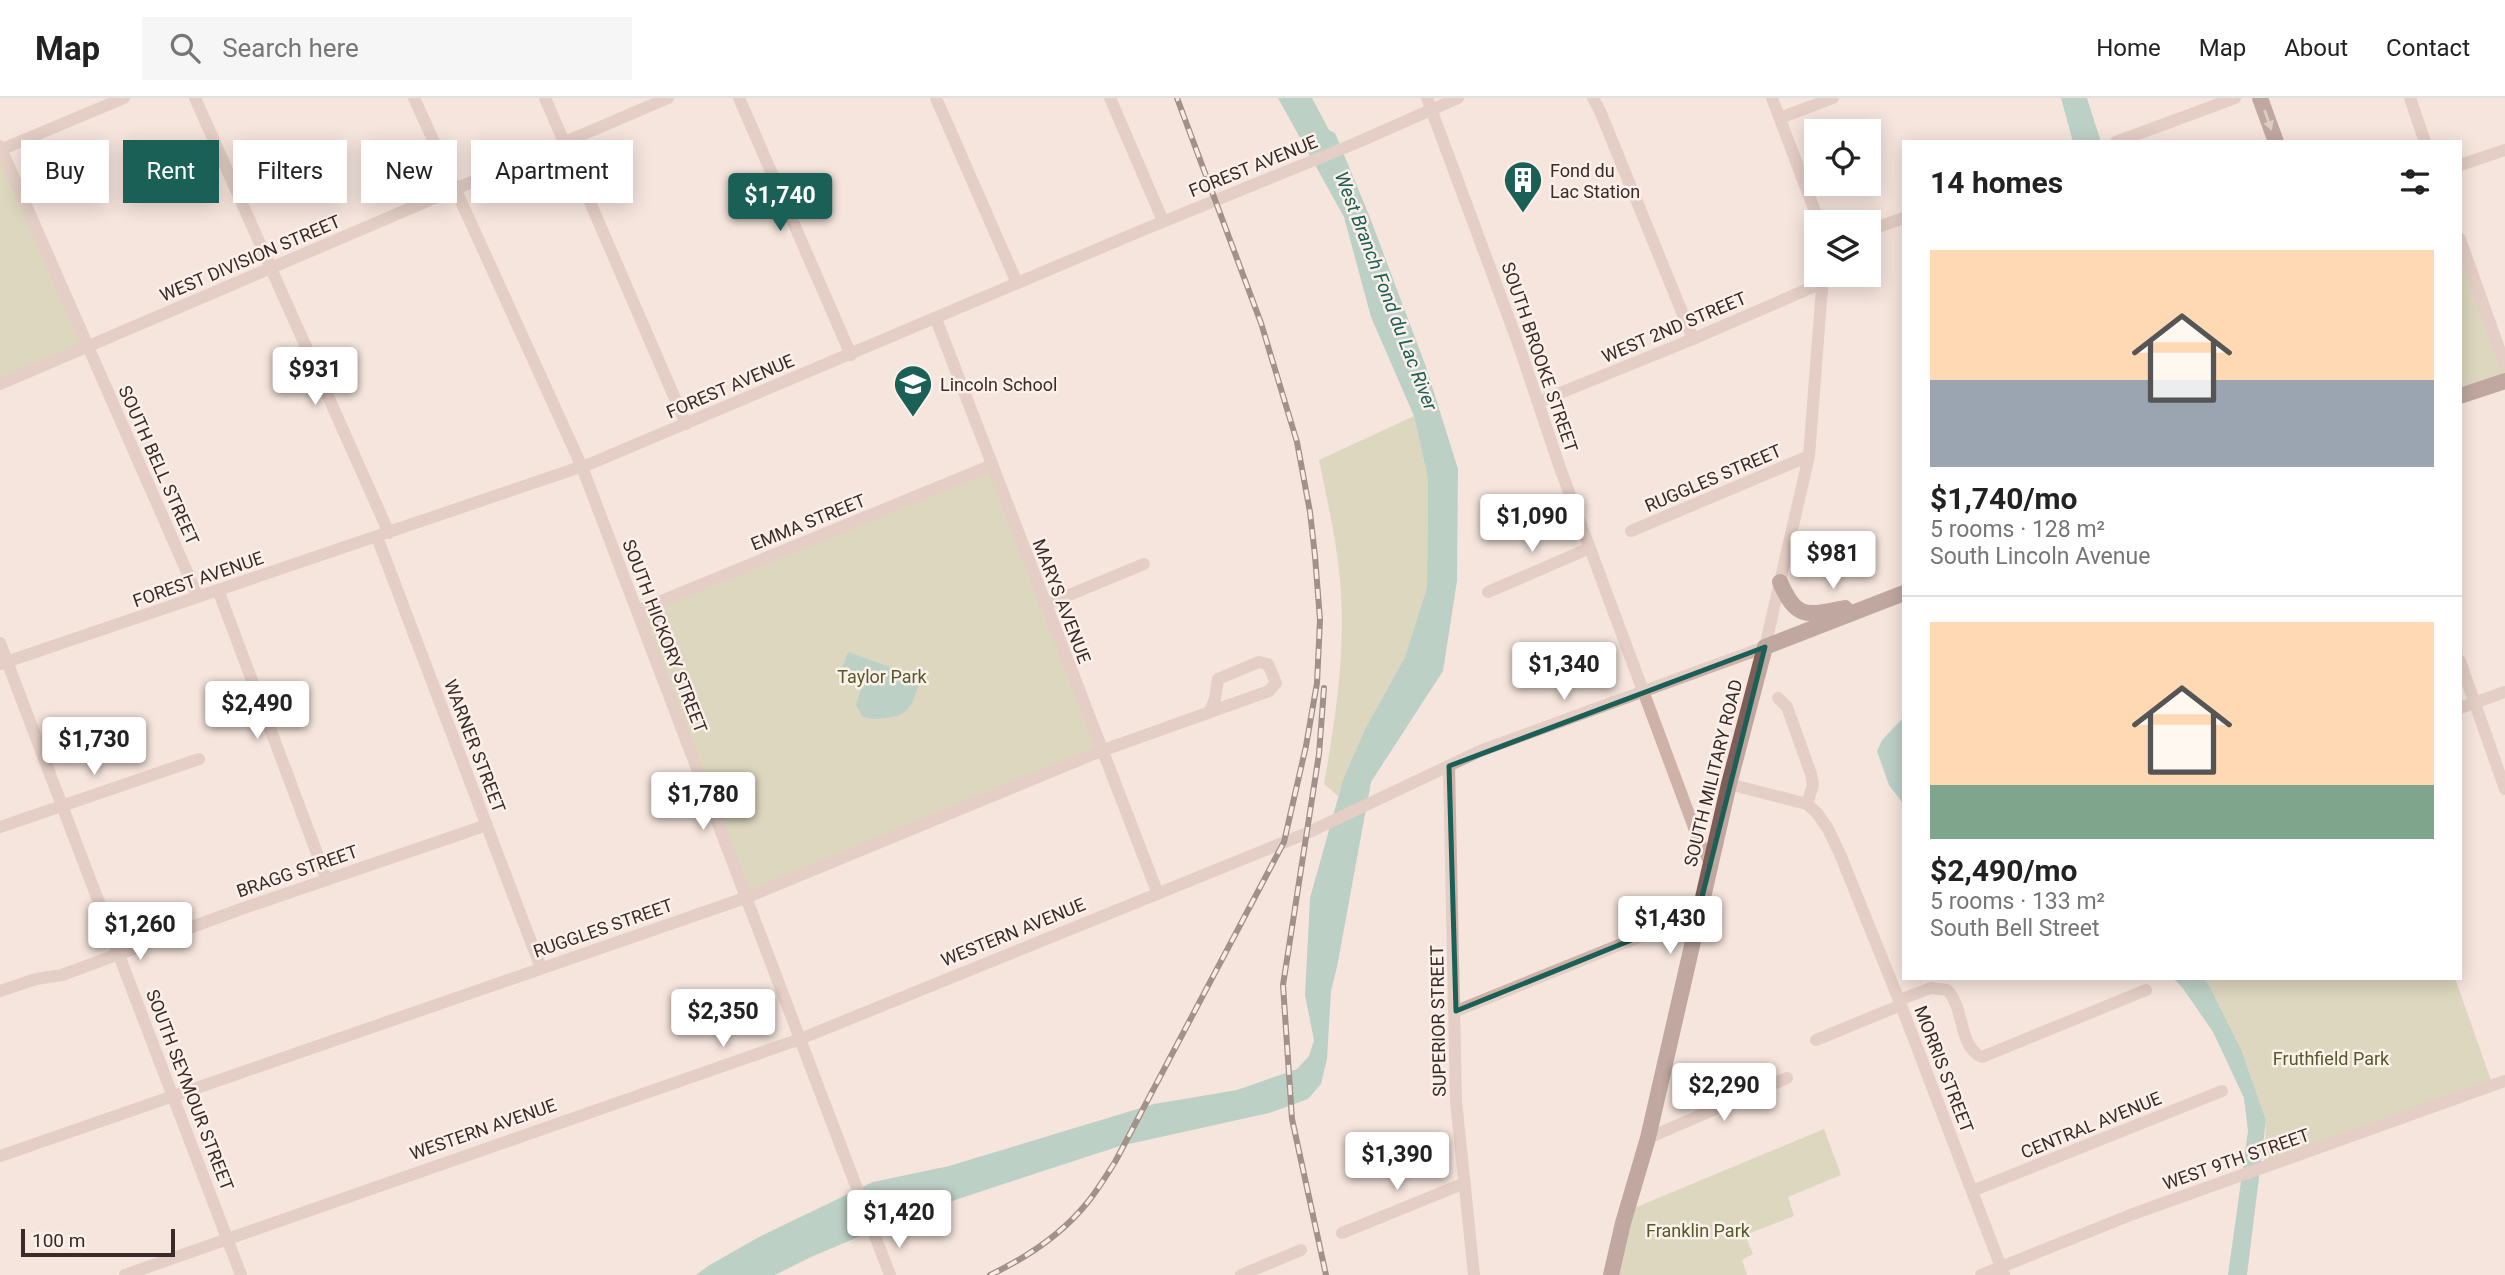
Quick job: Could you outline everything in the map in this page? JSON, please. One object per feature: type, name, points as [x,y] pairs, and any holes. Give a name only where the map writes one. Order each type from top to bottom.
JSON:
[{"type":"main road","points":[[2260,98],[2275,140]]},
{"type":"main road","points":[[2462,395],[2505,380]]},
{"type":"main road","points":[[1780,582],[1791,605],[1815,614],[1885,600]]},
{"type":"main road","name":"WESTERN AVENUE","points":[[1765,647],[1902,594]]},
{"type":"main road","name":"SOUTH MILITARY ROAD","points":[[1611,1275],[1648,1138],[1728,784],[1765,647]]},
{"type":"street","points":[[1,149],[124,98]]},
{"type":"street","name":"WARNER STREET","points":[[195,98],[271,269],[383,535],[486,825],[541,968]]},
{"type":"street","name":"SOUTH HICKORY STREET","points":[[414,98],[433,140]]},
{"type":"street","points":[[545,98],[563,140]]},
{"type":"street","name":"WEST DIVISION STREET","points":[[569,140],[668,98]]},
{"type":"street","points":[[739,98],[851,355]]},
{"type":"street","points":[[936,98],[1017,283]]},
{"type":"street","points":[[1110,98],[1163,221]]},
{"type":"street","name":"FOREST AVENUE","points":[[4,663],[582,467],[1163,221],[1356,143],[1430,104],[1458,98]]},
{"type":"street","points":[[1593,98],[1599,104],[1693,339]]},
{"type":"street","points":[[1772,98],[1814,210]]},
{"type":"street","points":[[1780,118],[1833,98]]},
{"type":"street","points":[[2121,140],[2235,98]]},
{"type":"street","points":[[2410,98],[2425,140]]},
{"type":"street","name":"SOUTH BROOKE STREET","points":[[1430,104],[1590,548],[1699,841],[1710,863]]},
{"type":"street","name":"SOUTH BELL STREET","points":[[1,149],[198,597]]},
{"type":"street","points":[[2462,164],[2505,150]]},
{"type":"street","name":"SOUTH HICKORY STREET","points":[[457,192],[582,467],[890,1275]]},
{"type":"street","name":"WEST DIVISION STREET","points":[[0,384],[426,203]]},
{"type":"street","points":[[590,203],[686,424]]},
{"type":"street","points":[[1881,226],[1902,219]]},
{"type":"street","points":[[2462,243],[2505,365]]},
{"type":"street","name":"WEST 2ND STREET","points":[[1538,402],[1693,339],[1806,287]]},
{"type":"street","name":"SOUTH MILITARY ROAD","points":[[1765,647],[1809,456],[1822,287]]},
{"type":"street","name":"MARYS AVENUE","points":[[936,319],[1157,894]]},
{"type":"street","name":"RUGGLES STREET","points":[[1631,531],[1809,456]]},
{"type":"street","name":"EMMA STREET","points":[[637,611],[992,465]]},
{"type":"street","points":[[1488,592],[1590,548]]},
{"type":"street","points":[[1045,605],[1144,564]]},
{"type":"street","points":[[218,590],[327,880]]},
{"type":"street","name":"SOUTH SEYMOUR STREET","points":[[0,643],[4,663],[63,806],[241,1275]]},
{"type":"street","name":"WESTERN AVENUE","points":[[125,1275],[800,1039],[1322,826],[1480,751],[1765,647]]},
{"type":"street","name":"RUGGLES STREET","points":[[0,1156],[745,898],[1101,751],[1209,713],[1274,688],[1276,683],[1268,664],[1259,662],[1218,679],[1215,699],[1209,713]]},
{"type":"street","points":[[2462,666],[2505,789]]},
{"type":"street","points":[[2462,707],[2505,692]]},
{"type":"street","points":[[1728,784],[1807,804],[1813,785],[1811,774],[1787,707],[1778,698]]},
{"type":"street","points":[[0,827],[199,760]]},
{"type":"street","name":"SUPERIOR STREET","points":[[1449,766],[1456,1101],[1474,1275]]},
{"type":"street","name":"MORRIS STREET","points":[[1807,804],[1817,813],[1833,838],[2003,1271]]},
{"type":"street","name":"BRAGG STREET","points":[[0,991],[36,979],[62,975],[240,909],[486,825]]},
{"type":"street","points":[[1456,1011],[1698,913]]},
{"type":"street","points":[[1815,1039],[1931,988],[1947,990],[1955,1001],[1971,1048],[1982,1057],[2146,990]]},
{"type":"street","points":[[1648,1138],[1787,1079]]},
{"type":"street","name":"WEST 9TH STREET","points":[[1981,1275],[2003,1271],[2133,1214],[2505,1082]]},
{"type":"street","name":"CENTRAL AVENUE","points":[[1972,1191],[2222,1091]]},
{"type":"street","points":[[1342,1233],[1465,1183]]},
{"type":"street","points":[[1241,1275],[1301,1250]]},
{"type":"highlighted area","points":[[1765,647],[1698,913],[1456,1011],[1449,766]]},
{"type":"green space","points":[[0,150],[21,196],[21,203],[24,203],[89,346],[0,384]]},
{"type":"green space","points":[[2462,247],[2505,365],[2505,381],[2462,395]]},
{"type":"green space","points":[[1414,416],[1428,479],[1427,587],[1405,657],[1365,729],[1338,796],[1324,784],[1340,665],[1341,592],[1335,542],[1319,460]]},
{"type":"green space","name":"Taylor Park","points":[[992,465],[1101,751],[745,898],[637,611]]},
{"type":"green space","name":"Fruthfield Park","points":[[2205,980],[2456,980],[2493,1086],[2264,1168],[2266,1120],[2241,1049]]},
{"type":"green space","name":"Franklin Park","points":[[1824,1129],[1841,1175],[1788,1197],[1794,1216],[1745,1235],[1753,1254],[1742,1260],[1747,1275],[1611,1275],[1627,1211]]},
{"type":"water","name":"West Branch Fond du Lac River","points":[[1278,98],[1312,98],[1329,130],[1335,133],[1426,367],[1458,469],[1457,581],[1443,671],[1371,782],[1331,991],[1327,1059],[1321,1084],[1308,1099],[1269,1113],[1120,1146],[910,1215],[775,1275],[696,1275],[759,1237],[873,1182],[949,1166],[1154,1104],[1237,1090],[1297,1069],[1309,1056],[1314,1040],[1305,995],[1310,898],[1343,780],[1365,729],[1405,657],[1427,587],[1428,479],[1414,416],[1371,317],[1344,217]]},
{"type":"water","points":[[2061,98],[2087,98],[2100,140],[2072,140]]},
{"type":"water","points":[[848,652],[921,678],[906,711],[894,717],[870,719],[862,716],[856,705],[864,679],[841,671]]},
{"type":"water","points":[[1902,719],[1902,802],[1889,785],[1877,751],[1882,740]]},
{"type":"water","points":[[2175,980],[2205,980],[2210,987],[2241,1049],[2266,1120],[2247,1275],[2228,1275],[2248,1131],[2244,1098],[2213,1032]]},
{"type":"railway","points":[[990,1275],[1017,1261],[1055,1235],[1091,1198],[1115,1162],[1284,842],[1317,683],[1320,620],[1315,556],[1297,442],[1261,323],[1177,98]]},
{"type":"railway","points":[[1324,688],[1319,754],[1283,985],[1292,1119],[1326,1275]]},
{"type":"place","name":"Fond du Lac Station","points":[[1523,214]]},
{"type":"place","name":"Lincoln School","points":[[913,418]]}]
